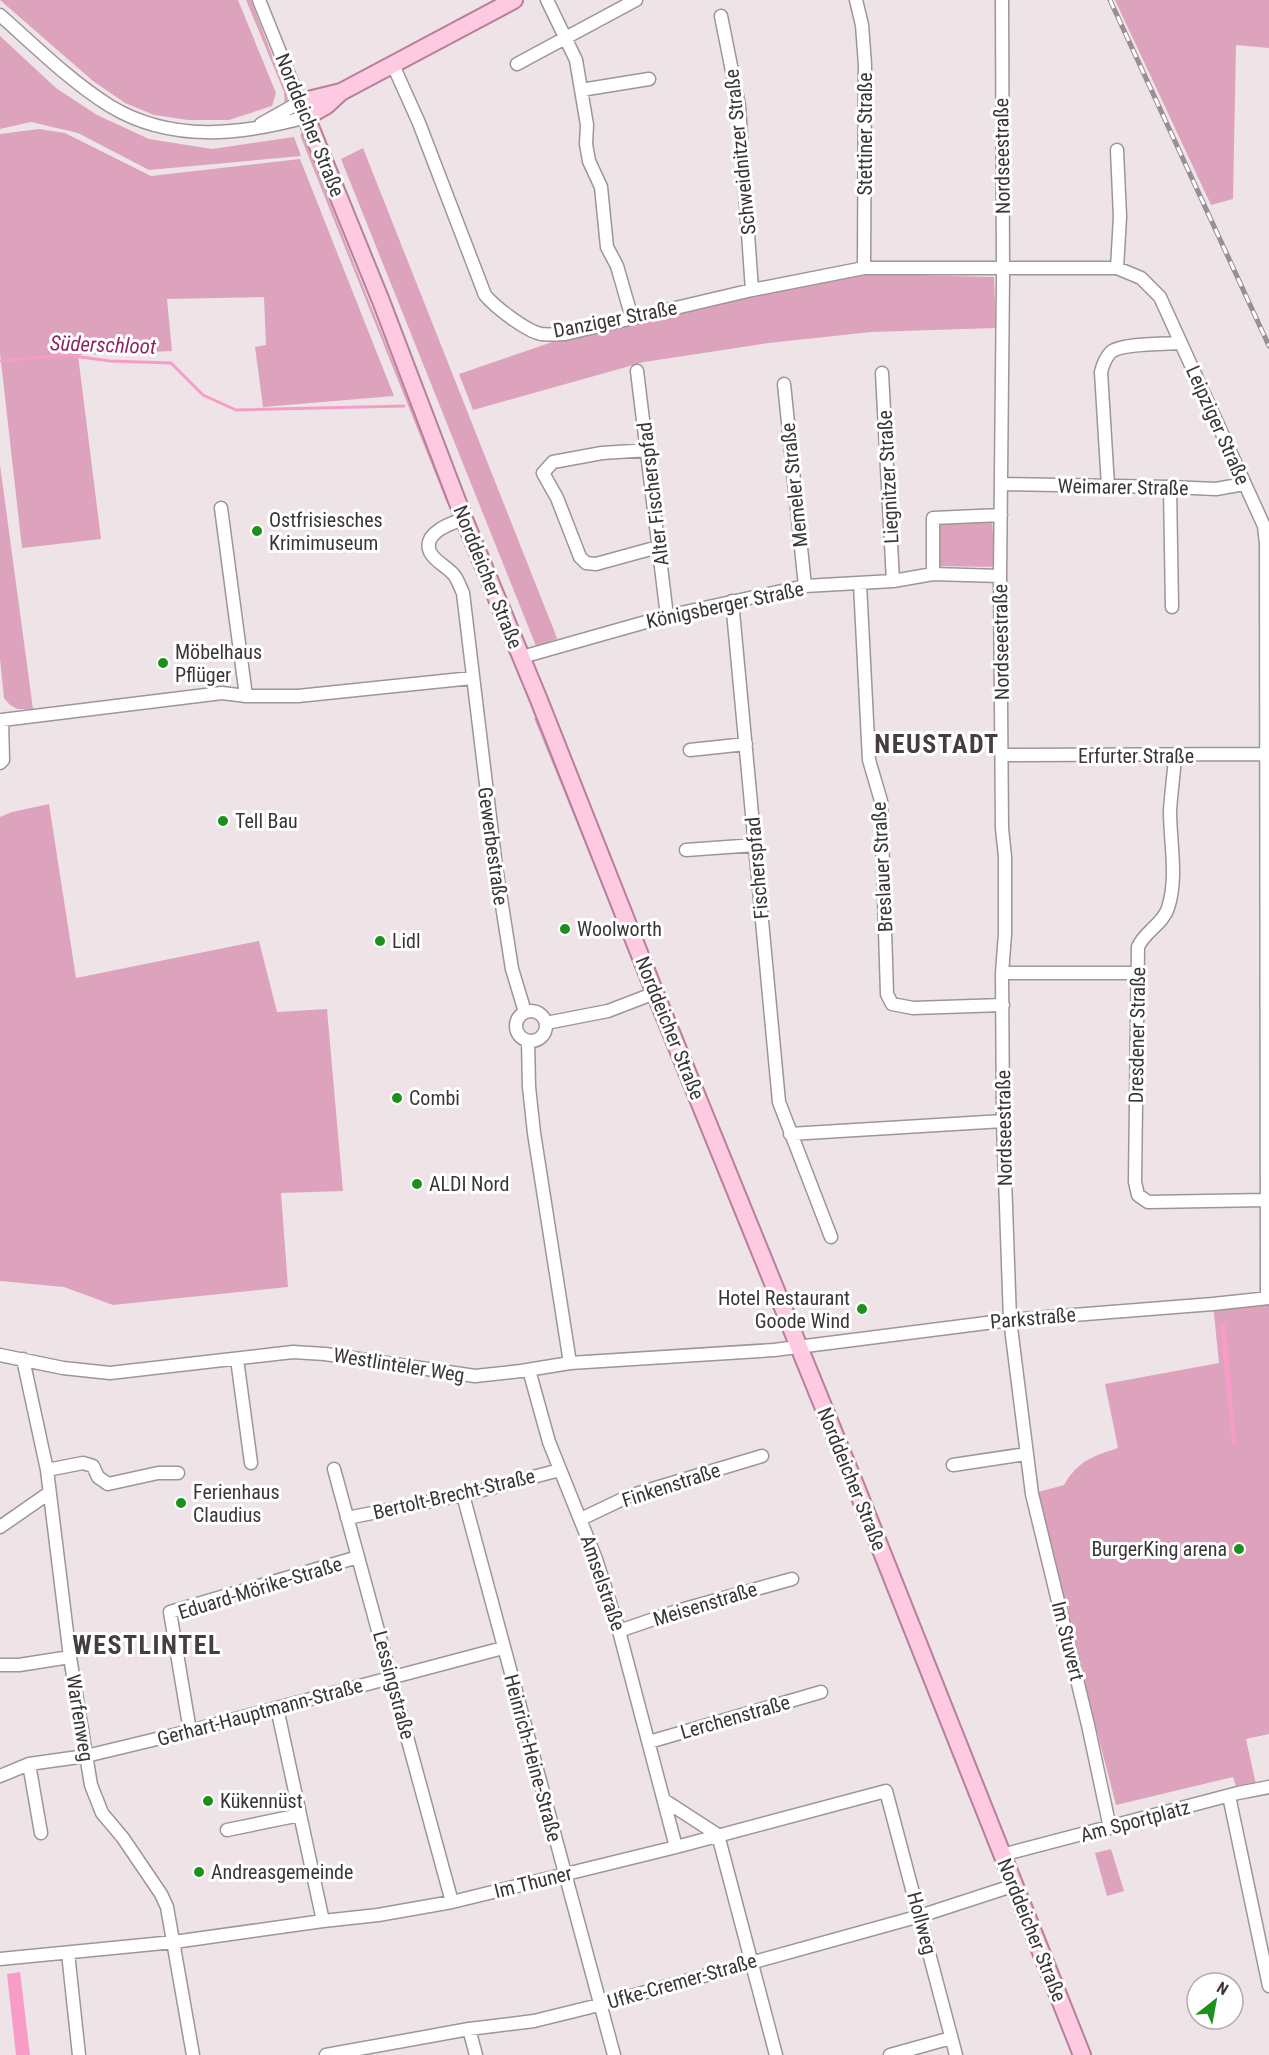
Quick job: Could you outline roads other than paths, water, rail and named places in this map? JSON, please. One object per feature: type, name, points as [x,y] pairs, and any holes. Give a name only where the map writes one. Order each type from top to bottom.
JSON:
[{"type":"main road","points":[[303,110],[327,105],[341,92],[514,0]]},
{"type":"main road","name":"Norddeicher Straße","points":[[303,110],[381,301],[464,519],[522,657],[1082,2055]]},
{"type":"street","name":"Norddeicher Straße","points":[[259,0],[303,110]]},
{"type":"street","points":[[547,0],[576,60],[587,125],[586,144],[589,161],[601,187],[607,247],[617,266],[632,318]]},
{"type":"street","points":[[517,64],[636,0]]},
{"type":"street","name":"Stettiner Straße","points":[[856,0],[862,25],[865,65],[864,268]]},
{"type":"street","name":"Nordseestraße","points":[[1002,0],[1003,268],[1000,576],[1002,828],[1005,857],[1005,934],[1002,974],[1003,1121],[1010,1320]]},
{"type":"street","points":[[0,15],[88,91],[111,107],[161,128],[220,133],[280,124],[303,110]]},
{"type":"street","name":"Schweidnitzer Straße","points":[[721,16],[739,106],[752,290]]},
{"type":"street","name":"Danziger Straße","points":[[393,65],[435,162],[485,295],[494,306],[540,334],[565,334],[752,290],[864,268],[1003,268]]},
{"type":"street","points":[[581,90],[649,79]]},
{"type":"street","points":[[1117,150],[1120,217],[1117,268]]},
{"type":"street","name":"Leipziger Straße","points":[[1003,268],[1117,268],[1141,278],[1160,297],[1264,525],[1268,754],[1266,1200],[1268,1298]]},
{"type":"street","points":[[1108,486],[1101,372],[1104,361],[1113,350],[1181,343]]},
{"type":"street","name":"Alter Fischerspfad","points":[[637,371],[667,616]]},
{"type":"street","name":"Liegnitzer Straße","points":[[882,373],[893,581]]},
{"type":"street","name":"Memeler Straße","points":[[784,384],[805,586]]},
{"type":"street","points":[[648,450],[602,453],[554,462],[543,473],[557,498],[580,557],[585,563],[596,564],[658,547]]},
{"type":"street","name":"Weimarer Straße","points":[[1002,484],[1216,489],[1244,484]]},
{"type":"street","points":[[1170,487],[1172,607]]},
{"type":"street","points":[[220,508],[246,696]]},
{"type":"street","points":[[933,574],[933,518],[1001,515]]},
{"type":"street","name":"Gewerbestraße","points":[[464,519],[440,529],[432,536],[429,544],[430,552],[457,578],[463,593],[483,772],[509,952],[525,1012],[518,1019],[516,1029],[521,1038],[528,1041],[533,1124],[570,1363]]},
{"type":"street","name":"Königsberger Straße","points":[[522,657],[667,616],[805,586],[893,581],[933,574],[1000,576]]},
{"type":"street","name":"Breslauer Straße","points":[[860,584],[869,760],[881,801],[887,994],[892,1004],[913,1008],[1003,1005]]},
{"type":"street","name":"Fischerspfad","points":[[732,601],[779,1102],[831,1237]]},
{"type":"street","points":[[0,763],[3,760],[2,720],[222,693],[246,696],[298,696],[472,678]]},
{"type":"street","points":[[690,750],[746,744]]},
{"type":"street","name":"Erfurter Straße","points":[[1003,755],[1268,754]]},
{"type":"street","name":"Dresdener Straße","points":[[1175,756],[1170,810],[1173,886],[1168,910],[1156,926],[1141,939],[1138,947],[1135,1182],[1138,1195],[1148,1202],[1266,1200]]},
{"type":"street","points":[[687,850],[755,844]]},
{"type":"street","points":[[1002,974],[1139,973]]},
{"type":"street","points":[[546,1023],[608,1011],[655,993]]},
{"type":"street","points":[[525,1012],[538,1013],[546,1023],[546,1030],[542,1038],[537,1041],[528,1041]]},
{"type":"street","points":[[790,1134],[1003,1121]]},
{"type":"street","name":"Parkstraße","points":[[798,1347],[1010,1320],[1268,1298]]},
{"type":"street","name":"Im Stuvert","points":[[1010,1320],[1032,1494],[1088,1725],[1110,1828]]},
{"type":"street","name":"Westlinteler Weg","points":[[0,1355],[63,1368],[110,1373],[293,1352],[325,1353],[475,1376],[570,1363],[798,1347]]},
{"type":"street","name":"Warfenweg","points":[[23,1359],[47,1470],[70,1657],[91,1785],[102,1813],[123,1838],[161,1894],[167,1907],[193,2055]]},
{"type":"street","points":[[237,1359],[251,1463]]},
{"type":"street","name":"Amselstraße","points":[[530,1370],[549,1442],[581,1519],[619,1631],[676,1847]]},
{"type":"street","points":[[953,1465],[1026,1454]]},
{"type":"street","name":"Finkenstraße","points":[[581,1519],[629,1496],[762,1456]]},
{"type":"street","points":[[47,1470],[83,1463],[93,1466],[98,1477],[108,1484],[158,1473],[178,1473]]},
{"type":"street","name":"Lessingstraße","points":[[334,1470],[452,1902]]},
{"type":"street","name":"Bertolt-Brecht-Straße","points":[[347,1518],[463,1495],[560,1470]]},
{"type":"street","points":[[0,1527],[49,1493]]},
{"type":"street","name":"Heinrich-Heine-Straße","points":[[463,1495],[614,2055]]},
{"type":"street","name":"Eduard-Mörike-Straße","points":[[190,1731],[170,1612],[358,1557]]},
{"type":"street","name":"Meisenstraße","points":[[619,1631],[676,1611],[792,1579]]},
{"type":"street","name":"Gerhart-Hauptmann-Straße","points":[[0,1776],[29,1764],[86,1756],[190,1731],[503,1648]]},
{"type":"street","points":[[0,1665],[19,1665],[70,1657]]},
{"type":"street","name":"Lerchenstraße","points":[[649,1742],[821,1692]]},
{"type":"street","points":[[277,1708],[322,1921]]},
{"type":"street","points":[[29,1764],[41,1833]]},
{"type":"street","name":"Am Sportplatz","points":[[1002,1856],[1269,1787]]},
{"type":"street","name":"Im Thuner","points":[[0,1959],[174,1942],[378,1915],[452,1902],[676,1847],[886,1791]]},
{"type":"street","name":"Hollweg","points":[[886,1791],[956,2055]]},
{"type":"street","points":[[1229,1796],[1269,1986]]},
{"type":"street","points":[[664,1800],[718,1835],[776,2055]]},
{"type":"street","points":[[227,1830],[300,1815]]},
{"type":"street","name":"Ufke-Cremer-Straße","points":[[326,2055],[344,2054],[469,2029],[534,2021],[599,2005],[920,1916],[1015,1885]]},
{"type":"street","points":[[68,1953],[79,2055]]},
{"type":"street","points":[[469,2029],[476,2055]]},
{"type":"street","points":[[890,2055],[951,2038]]},
{"type":"waterway","name":"Süderschloot","points":[[0,361],[66,355],[110,361],[171,363],[203,395],[236,410],[404,406]]},
{"type":"railway","points":[[1110,0],[1269,346]]},
{"type":"place","name":"Ostfrisiesches Krimimuseum","points":[[257,531]]},
{"type":"place","name":"Möbelhaus Pflüger","points":[[163,663]]},
{"type":"place","name":"Tell Bau","points":[[223,821]]},
{"type":"place","name":"Woolworth","points":[[565,929]]},
{"type":"place","name":"Lidl","points":[[380,941]]},
{"type":"place","name":"Combi","points":[[397,1098]]},
{"type":"place","name":"ALDI Nord","points":[[417,1184]]},
{"type":"place","name":"Hotel Restaurant Goode Wind","points":[[862,1309]]},
{"type":"place","name":"Ferienhaus Claudius","points":[[181,1503]]},
{"type":"place","name":"BurgerKing arena","points":[[1239,1549]]},
{"type":"place","name":"Kükennüst","points":[[208,1801]]},
{"type":"place","name":"Andreasgemeinde","points":[[199,1872]]},
{"type":"district","name":"NEUSTADT","points":[[937,744]]},
{"type":"district","name":"WESTLINTEL","points":[[147,1645]]}]
